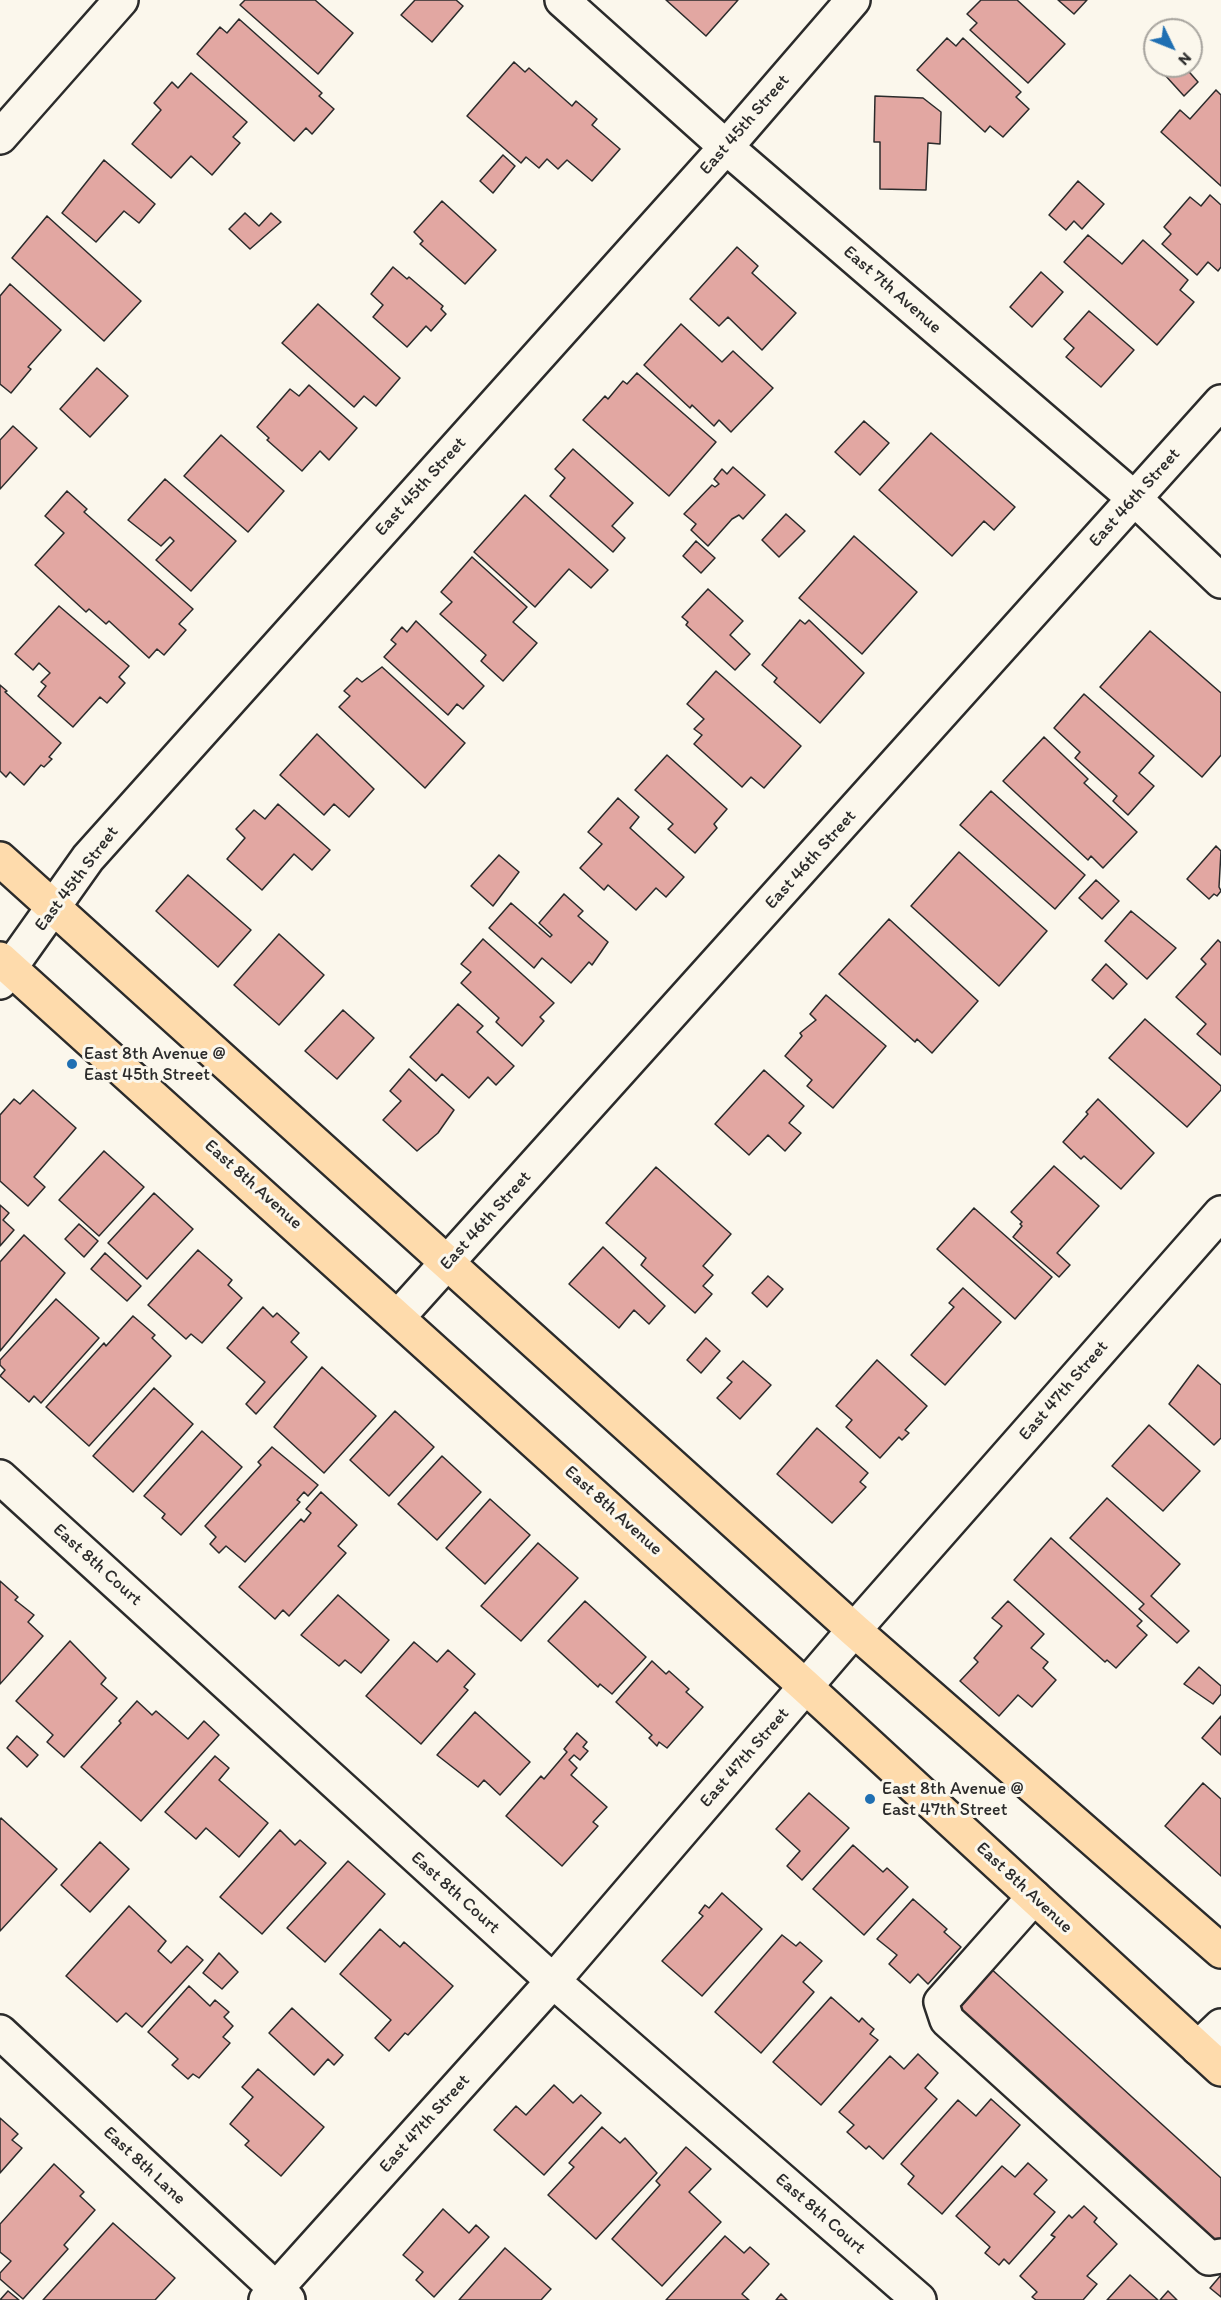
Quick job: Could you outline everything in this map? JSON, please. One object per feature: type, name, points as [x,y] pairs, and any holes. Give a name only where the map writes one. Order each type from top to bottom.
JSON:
[{"type":"main road","points":[[0,859],[854,1630],[1221,1951]]},
{"type":"main road","name":"East 8th Avenue","points":[[3,970],[399,1316],[1209,2059]]},
{"type":"street","points":[[0,137],[121,0]]},
{"type":"street","name":"East 7th Avenue","points":[[562,0],[726,147],[1135,499],[1221,580]]},
{"type":"street","name":"East 45th Street","points":[[3,970],[54,908],[88,858],[726,147],[853,0]]},
{"type":"street","name":"East 46th Street","points":[[399,1316],[1221,402]]},
{"type":"street","name":"East 47th Street","points":[[277,2296],[553,1982],[854,1630],[1221,1213]]},
{"type":"street","name":"East 8th Court","points":[[0,1477],[553,1982],[919,2300]]},
{"type":"street","points":[[1034,1897],[941,2001],[947,2020],[1209,2258],[1221,2256]]},
{"type":"street","points":[[1209,2059],[1221,2026]]},
{"type":"street","name":"East 8th Lane","points":[[0,2032],[277,2296]]},
{"type":"building","points":[[245,0],[315,0],[353,33],[318,74],[240,5]]},
{"type":"building","points":[[415,0],[456,0],[463,6],[432,42],[401,15]]},
{"type":"building","points":[[666,0],[738,0],[706,36]]},
{"type":"building","points":[[981,0],[1017,0],[1065,44],[1028,83],[970,30],[977,23],[967,14]]},
{"type":"building","points":[[1058,0],[1087,0],[1074,14]]},
{"type":"building","points":[[239,19],[322,93],[319,96],[334,109],[312,134],[306,128],[294,141],[197,54],[220,27],[227,33]]},
{"type":"building","points":[[947,38],[956,46],[963,38],[1021,92],[1016,97],[1029,109],[1003,137],[990,126],[985,132],[917,70]]},
{"type":"building","points":[[514,62],[525,72],[529,68],[572,106],[576,101],[597,119],[592,125],[620,149],[592,181],[567,160],[558,169],[547,159],[539,168],[526,157],[521,163],[467,116]]},
{"type":"building","points":[[191,73],[247,122],[233,137],[240,143],[212,175],[191,156],[171,178],[132,144],[161,110],[154,103],[172,82],[178,88]]},
{"type":"building","points":[[1168,78],[1194,78],[1198,82],[1184,96]]},
{"type":"building","points":[[1216,90],[1221,95],[1221,186],[1161,132],[1180,110],[1190,119]]},
{"type":"building","points":[[875,96],[923,98],[941,112],[940,144],[928,143],[926,190],[880,189],[880,142],[874,142]]},
{"type":"building","points":[[503,155],[515,166],[493,193],[480,181]]},
{"type":"building","points":[[104,160],[155,204],[139,223],[124,211],[96,242],[62,213]]},
{"type":"building","points":[[1078,181],[1104,204],[1082,229],[1074,221],[1066,230],[1049,215]]},
{"type":"building","points":[[1210,195],[1221,205],[1221,267],[1218,271],[1208,262],[1197,275],[1162,244],[1171,234],[1164,227],[1190,197],[1201,206]]},
{"type":"building","points":[[442,201],[496,250],[465,284],[420,244],[423,241],[414,232]]},
{"type":"building","points":[[245,213],[259,226],[271,213],[281,222],[250,249],[229,229]]},
{"type":"building","points":[[47,216],[141,301],[104,341],[12,258]]},
{"type":"building","points":[[1088,235],[1122,264],[1143,240],[1188,280],[1180,290],[1194,302],[1157,345],[1064,262]]},
{"type":"building","points":[[737,247],[758,266],[752,273],[796,313],[762,350],[728,317],[719,326],[690,299]]},
{"type":"building","points":[[393,267],[407,279],[409,277],[443,306],[441,309],[446,314],[431,331],[426,326],[407,347],[373,317],[383,305],[371,294]]},
{"type":"building","points":[[1041,272],[1063,292],[1032,327],[1010,307]]},
{"type":"building","points":[[10,284],[61,330],[28,367],[31,369],[11,393],[0,384],[0,296]]},
{"type":"building","points":[[318,304],[400,378],[376,406],[364,396],[354,407],[282,343]]},
{"type":"building","points":[[1089,311],[1134,350],[1101,387],[1066,357],[1074,348],[1064,339]]},
{"type":"building","points":[[681,324],[722,362],[733,351],[773,388],[731,432],[719,420],[714,426],[692,405],[690,408],[644,365]]},
{"type":"building","points":[[97,368],[128,396],[90,437],[60,409]]},
{"type":"building","points":[[637,373],[716,442],[669,496],[583,420],[605,396],[608,399],[623,381],[627,384]]},
{"type":"building","points":[[309,385],[357,428],[329,460],[320,451],[302,471],[267,440],[269,438],[257,427],[290,389],[299,396]]},
{"type":"building","points":[[864,421],[889,443],[860,475],[835,452]]},
{"type":"building","points":[[13,426],[37,448],[0,489],[0,440]]},
{"type":"building","points":[[931,433],[1015,507],[994,530],[984,521],[952,556],[879,490]]},
{"type":"building","points":[[221,435],[284,491],[248,532],[184,476]]},
{"type":"building","points":[[573,449],[633,503],[612,526],[625,538],[613,552],[550,496],[565,478],[555,469]]},
{"type":"building","points":[[733,467],[765,495],[743,519],[739,515],[732,519],[708,546],[691,530],[696,524],[684,514],[712,485],[715,487],[719,484],[714,479],[722,469],[727,474]]},
{"type":"building","points":[[165,479],[236,541],[191,591],[156,560],[174,541],[170,537],[161,546],[128,520]]},
{"type":"building","points":[[67,491],[87,509],[84,512],[193,609],[179,624],[186,630],[164,655],[157,649],[149,658],[109,621],[106,624],[89,609],[86,612],[35,565],[64,533],[45,516]]},
{"type":"building","points":[[525,495],[608,570],[591,588],[569,569],[535,607],[474,552]]},
{"type":"building","points":[[786,514],[805,531],[779,557],[762,540]]},
{"type":"building","points":[[854,536],[917,592],[862,654],[799,598]]},
{"type":"building","points":[[696,541],[715,558],[701,573],[683,556]]},
{"type":"building","points":[[472,557],[527,607],[513,622],[537,643],[503,681],[481,661],[486,655],[440,614],[452,602],[441,592]]},
{"type":"building","points":[[708,589],[743,621],[730,635],[750,654],[735,670],[686,625],[688,622],[682,617]]},
{"type":"building","points":[[59,606],[129,666],[119,677],[125,683],[107,703],[100,697],[73,727],[38,696],[46,686],[41,682],[50,673],[39,663],[33,670],[15,654]]},
{"type":"building","points":[[800,620],[805,624],[809,620],[864,673],[820,723],[774,682],[777,678],[762,665]]},
{"type":"building","points":[[416,621],[484,686],[463,709],[457,704],[448,715],[384,657],[396,644],[391,640],[402,627],[407,632]]},
{"type":"building","points":[[1150,631],[1221,693],[1221,755],[1202,777],[1100,687]]},
{"type":"building","points":[[382,667],[465,743],[425,788],[339,707],[350,696],[344,691],[357,678],[362,682]]},
{"type":"building","points":[[716,671],[801,746],[764,788],[751,777],[742,787],[694,744],[702,735],[694,729],[704,719],[687,704]]},
{"type":"building","points":[[0,685],[61,743],[49,757],[52,759],[44,767],[41,765],[24,785],[10,772],[6,777],[0,771]]},
{"type":"building","points":[[1084,694],[1154,756],[1139,773],[1154,786],[1128,815],[1113,801],[1117,796],[1075,758],[1080,752],[1054,728]]},
{"type":"building","points":[[317,734],[374,789],[349,817],[334,804],[324,815],[280,775]]},
{"type":"building","points":[[1044,737],[1088,779],[1084,783],[1137,832],[1103,868],[1091,856],[1088,860],[1003,781]]},
{"type":"building","points":[[667,755],[727,809],[714,824],[717,828],[695,853],[668,829],[673,824],[635,790]]},
{"type":"building","points":[[991,791],[1085,875],[1055,909],[960,825]]},
{"type":"building","points":[[618,798],[639,817],[630,828],[684,877],[666,897],[656,888],[636,910],[608,885],[604,890],[580,868],[602,844],[588,832]]},
{"type":"building","points":[[278,804],[330,850],[312,870],[294,854],[262,890],[227,859],[245,838],[236,829],[254,810],[265,819]]},
{"type":"building","points":[[1216,846],[1221,851],[1219,887],[1221,891],[1217,896],[1214,894],[1209,899],[1187,879]]},
{"type":"building","points":[[959,852],[1047,931],[999,986],[911,906]]},
{"type":"building","points":[[499,855],[519,872],[493,906],[471,886]]},
{"type":"building","points":[[188,875],[251,930],[218,967],[156,911]]},
{"type":"building","points":[[1096,880],[1119,901],[1102,919],[1079,898]]},
{"type":"building","points":[[564,894],[583,911],[578,916],[608,942],[592,965],[589,962],[571,983],[542,958],[534,968],[489,928],[511,903],[550,937],[552,935],[539,923]]},
{"type":"building","points":[[1131,911],[1176,948],[1147,979],[1105,941]]},
{"type":"building","points":[[889,919],[978,1001],[932,1053],[917,1039],[915,1042],[839,974]]},
{"type":"building","points":[[279,934],[324,975],[279,1025],[234,985]]},
{"type":"building","points":[[483,939],[554,1003],[540,1017],[544,1021],[522,1046],[496,1022],[499,1018],[461,983],[471,972],[461,964]]},
{"type":"building","points":[[1218,940],[1221,943],[1221,1055],[1197,1034],[1206,1024],[1176,997],[1206,964],[1201,959]]},
{"type":"building","points":[[1106,964],[1127,984],[1113,999],[1092,980]]},
{"type":"building","points":[[826,995],[886,1046],[833,1108],[807,1086],[812,1080],[785,1056],[802,1036],[800,1033],[816,1020],[810,1014]]},
{"type":"building","points":[[458,1004],[483,1026],[477,1032],[514,1066],[496,1085],[488,1077],[469,1098],[442,1074],[436,1081],[410,1057]]},
{"type":"building","points":[[343,1010],[374,1038],[337,1079],[305,1051]]},
{"type":"building","points":[[1145,1019],[1221,1086],[1221,1090],[1187,1127],[1109,1058]]},
{"type":"building","points":[[409,1069],[454,1110],[438,1133],[417,1151],[383,1120],[401,1101],[390,1091]]},
{"type":"building","points":[[764,1070],[804,1106],[789,1123],[801,1133],[785,1151],[768,1135],[749,1155],[715,1124]]},
{"type":"building","points":[[33,1090],[76,1128],[34,1177],[45,1187],[28,1206],[0,1181],[0,1115],[14,1099],[20,1104]]},
{"type":"building","points":[[1098,1099],[1154,1153],[1121,1189],[1084,1156],[1081,1159],[1063,1142]]},
{"type":"building","points":[[104,1151],[144,1187],[99,1236],[59,1200]]},
{"type":"building","points":[[1054,1166],[1099,1206],[1057,1253],[1070,1265],[1059,1277],[1013,1237],[1022,1226],[1020,1224],[1022,1222],[1011,1212]]},
{"type":"building","points":[[656,1167],[731,1234],[703,1266],[713,1275],[703,1286],[712,1294],[695,1313],[641,1265],[646,1258],[606,1223]]},
{"type":"building","points":[[154,1193],[193,1229],[147,1279],[108,1243]]},
{"type":"building","points":[[0,1205],[9,1213],[3,1220],[14,1230],[0,1246]]},
{"type":"building","points":[[974,1208],[1052,1277],[1015,1319],[937,1249]]},
{"type":"building","points":[[79,1224],[98,1241],[84,1257],[65,1239]]},
{"type":"building","points":[[24,1235],[65,1273],[0,1351],[0,1262]]},
{"type":"building","points":[[603,1247],[665,1306],[649,1324],[634,1310],[619,1328],[569,1284]]},
{"type":"building","points":[[198,1250],[232,1280],[228,1285],[242,1298],[202,1343],[191,1334],[186,1339],[148,1305]]},
{"type":"building","points":[[105,1253],[141,1286],[127,1301],[91,1269]]},
{"type":"building","points":[[768,1276],[783,1289],[767,1307],[752,1293]]},
{"type":"building","points":[[963,1288],[1001,1322],[945,1385],[911,1355],[954,1307],[949,1303]]},
{"type":"building","points":[[56,1299],[99,1338],[41,1403],[34,1396],[29,1402],[0,1376],[5,1370],[0,1365],[0,1360]]},
{"type":"building","points":[[263,1307],[273,1317],[277,1313],[299,1333],[291,1342],[307,1357],[256,1414],[246,1404],[265,1382],[227,1348]]},
{"type":"building","points":[[133,1316],[155,1335],[152,1338],[171,1356],[89,1446],[46,1407],[104,1343],[106,1346]]},
{"type":"building","points":[[706,1338],[720,1351],[701,1373],[687,1360]]},
{"type":"building","points":[[877,1360],[927,1406],[905,1430],[909,1433],[902,1440],[899,1437],[880,1458],[846,1427],[852,1420],[836,1406]]},
{"type":"building","points":[[743,1361],[771,1385],[740,1419],[717,1398],[732,1382],[727,1378]]},
{"type":"building","points":[[1198,1365],[1221,1385],[1221,1438],[1214,1445],[1169,1404]]},
{"type":"building","points":[[322,1367],[376,1416],[324,1473],[274,1427]]},
{"type":"building","points":[[154,1388],[193,1424],[133,1492],[93,1456]]},
{"type":"building","points":[[395,1411],[434,1447],[389,1496],[350,1460]]},
{"type":"building","points":[[1149,1425],[1200,1471],[1163,1511],[1112,1466]]},
{"type":"building","points":[[817,1428],[868,1473],[860,1482],[866,1487],[832,1523],[777,1474]]},
{"type":"building","points":[[202,1431],[242,1467],[181,1535],[162,1518],[165,1514],[144,1496]]},
{"type":"building","points":[[272,1447],[318,1485],[308,1496],[304,1492],[297,1500],[300,1502],[245,1562],[226,1546],[219,1553],[210,1544],[216,1537],[205,1526],[261,1465],[258,1462]]},
{"type":"building","points":[[442,1456],[481,1492],[437,1540],[398,1504]]},
{"type":"building","points":[[321,1492],[357,1525],[338,1546],[346,1553],[289,1616],[283,1610],[275,1619],[239,1587],[301,1519],[304,1522],[311,1513],[306,1509]]},
{"type":"building","points":[[1107,1498],[1180,1564],[1151,1596],[1189,1631],[1177,1643],[1139,1609],[1144,1604],[1070,1538]]},
{"type":"building","points":[[490,1499],[530,1535],[485,1584],[446,1548]]},
{"type":"building","points":[[1051,1538],[1142,1621],[1137,1626],[1147,1635],[1116,1668],[1107,1660],[1105,1662],[1014,1580]]},
{"type":"building","points":[[538,1543],[578,1578],[521,1641],[481,1606]]},
{"type":"building","points":[[0,1581],[18,1597],[15,1600],[34,1615],[28,1622],[43,1636],[0,1684]]},
{"type":"building","points":[[338,1595],[389,1640],[361,1673],[345,1660],[339,1666],[301,1635]]},
{"type":"building","points":[[585,1601],[646,1657],[612,1694],[600,1684],[598,1687],[548,1641]]},
{"type":"building","points":[[1008,1601],[1044,1634],[1031,1648],[1048,1662],[1043,1668],[1056,1680],[1032,1707],[1018,1695],[999,1716],[960,1681],[978,1662],[974,1658],[1002,1626],[992,1618]]},
{"type":"building","points":[[70,1641],[106,1678],[101,1684],[117,1698],[64,1757],[47,1742],[53,1735],[16,1701]]},
{"type":"building","points":[[414,1642],[437,1662],[448,1650],[475,1674],[464,1687],[468,1690],[421,1744],[366,1696]]},
{"type":"building","points":[[652,1661],[666,1674],[669,1671],[689,1689],[686,1692],[703,1707],[667,1748],[659,1742],[657,1746],[649,1738],[652,1735],[616,1702]]},
{"type":"building","points":[[1199,1667],[1221,1686],[1221,1694],[1213,1704],[1184,1684]]},
{"type":"building","points":[[137,1701],[152,1715],[156,1711],[188,1739],[204,1721],[219,1735],[141,1821],[81,1767],[121,1723],[119,1721]]},
{"type":"building","points":[[475,1712],[530,1762],[500,1795],[484,1780],[478,1787],[437,1755]]},
{"type":"building","points":[[1221,1716],[1221,1755],[1202,1738]]},
{"type":"building","points":[[577,1733],[587,1742],[583,1747],[588,1751],[580,1760],[574,1755],[569,1760],[577,1768],[571,1775],[607,1807],[593,1822],[598,1826],[562,1866],[506,1816],[541,1776],[544,1779],[567,1752],[564,1749]]},
{"type":"building","points":[[17,1736],[38,1755],[27,1767],[7,1748]]},
{"type":"building","points":[[215,1756],[229,1768],[219,1780],[268,1823],[239,1857],[206,1828],[196,1839],[165,1812]]},
{"type":"building","points":[[1203,1783],[1221,1799],[1221,1876],[1165,1826]]},
{"type":"building","points":[[809,1793],[849,1828],[802,1880],[787,1866],[800,1851],[776,1829]]},
{"type":"building","points":[[1,1818],[57,1869],[0,1931],[0,1820]]},
{"type":"building","points":[[280,1830],[295,1845],[300,1840],[326,1863],[262,1934],[220,1897]]},
{"type":"building","points":[[100,1842],[129,1869],[90,1912],[61,1885]]},
{"type":"building","points":[[853,1845],[883,1872],[887,1868],[908,1887],[864,1935],[813,1889]]},
{"type":"building","points":[[348,1861],[385,1894],[325,1962],[287,1928]]},
{"type":"building","points":[[722,1893],[762,1929],[702,1996],[662,1961],[703,1916],[699,1913],[705,1905],[709,1908]]},
{"type":"building","points":[[913,1899],[947,1929],[944,1932],[961,1947],[928,1984],[918,1974],[910,1983],[889,1964],[897,1955],[877,1939]]},
{"type":"building","points":[[129,1906],[166,1941],[158,1951],[171,1963],[187,1946],[203,1960],[142,2027],[126,2013],[117,2022],[66,1976]]},
{"type":"building","points":[[380,1929],[400,1947],[404,1942],[453,1986],[408,2035],[405,2033],[389,2051],[375,2038],[391,2020],[340,1974]]},
{"type":"building","points":[[782,1935],[796,1946],[800,1942],[822,1961],[803,1982],[814,1992],[761,2053],[715,2012]]},
{"type":"building","points":[[219,1953],[238,1972],[222,1989],[203,1973]]},
{"type":"building","points":[[988,1966],[1221,2178],[1221,2245],[1214,2253],[953,2015],[970,1996],[966,1991]]},
{"type":"building","points":[[189,1986],[210,2006],[215,2000],[229,2012],[224,2017],[233,2026],[223,2037],[230,2043],[199,2078],[193,2074],[188,2079],[172,2065],[178,2059],[148,2032]]},
{"type":"building","points":[[831,1997],[859,2022],[862,2018],[874,2029],[870,2034],[878,2040],[821,2105],[773,2062]]},
{"type":"building","points":[[292,2008],[343,2055],[334,2065],[328,2059],[314,2075],[269,2033]]},
{"type":"building","points":[[918,2054],[938,2073],[925,2088],[937,2099],[883,2159],[869,2146],[866,2149],[847,2132],[854,2125],[839,2112],[890,2056],[904,2069]]},
{"type":"building","points":[[258,2069],[324,2127],[281,2176],[245,2145],[249,2141],[230,2124],[253,2097],[242,2087]]},
{"type":"building","points":[[554,2085],[573,2103],[581,2095],[601,2113],[544,2175],[494,2130],[516,2106],[526,2115]]},
{"type":"building","points":[[991,2099],[1020,2125],[942,2214],[908,2184],[914,2176],[901,2164],[958,2100],[976,2116]]},
{"type":"building","points":[[0,2118],[18,2134],[12,2140],[22,2148],[0,2173]]},
{"type":"building","points":[[602,2127],[620,2143],[625,2138],[657,2173],[596,2239],[548,2195],[574,2167],[569,2163]]},
{"type":"building","points":[[686,2147],[711,2169],[689,2192],[721,2222],[662,2286],[612,2239],[660,2185],[656,2181]]},
{"type":"building","points":[[1028,2163],[1047,2180],[1034,2194],[1055,2212],[1009,2264],[1004,2259],[999,2265],[985,2253],[990,2247],[956,2216],[1002,2166],[1015,2177]]},
{"type":"building","points":[[54,2164],[84,2192],[80,2196],[95,2210],[64,2245],[68,2249],[23,2299],[0,2279],[0,2273],[11,2261],[0,2252],[0,2224]]},
{"type":"building","points":[[1084,2206],[1097,2218],[1094,2222],[1117,2244],[1087,2276],[1097,2284],[1083,2300],[1036,2300],[1032,2297],[1037,2292],[1020,2276],[1055,2237],[1051,2235],[1069,2215],[1072,2218]]},
{"type":"building","points":[[443,2209],[469,2233],[476,2225],[489,2237],[434,2297],[416,2280],[423,2272],[403,2255]]},
{"type":"building","points":[[113,2223],[175,2278],[155,2300],[43,2300]]},
{"type":"building","points":[[725,2236],[744,2253],[750,2247],[769,2264],[742,2294],[749,2300],[666,2300]]},
{"type":"building","points":[[505,2248],[551,2289],[541,2300],[459,2300]]},
{"type":"building","points":[[1130,2275],[1158,2300],[1107,2300]]},
{"type":"building","points":[[1221,2275],[1221,2297],[1210,2288]]},
{"type":"building","points":[[8,2291],[19,2300],[0,2300]]},
{"type":"building","points":[[1168,2291],[1177,2300],[1160,2300]]},
{"type":"building","points":[[781,2294],[787,2300],[776,2300]]},
{"type":"place","name":"East 8th Avenue @ East 45th Street","points":[[72,1064]]},
{"type":"place","name":"East 8th Avenue @ East 47th Street","points":[[870,1799]]}]
